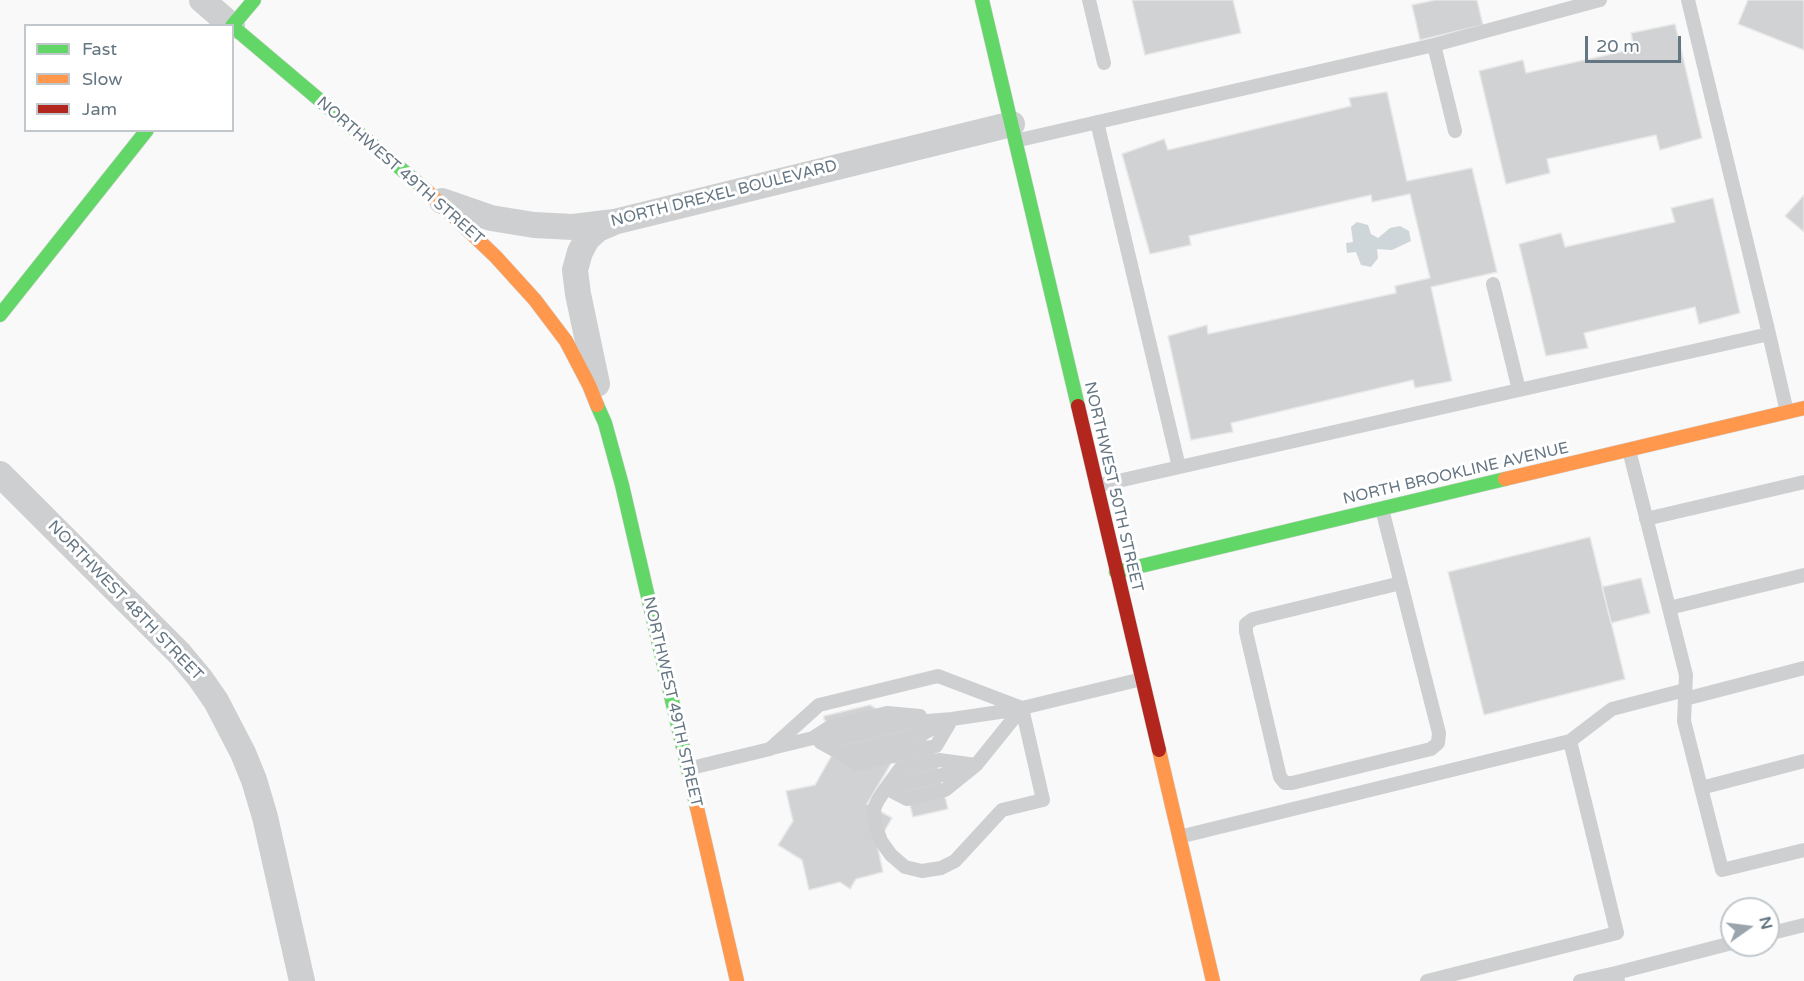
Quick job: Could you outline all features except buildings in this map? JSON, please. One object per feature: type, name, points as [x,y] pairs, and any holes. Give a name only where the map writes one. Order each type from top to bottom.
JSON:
[{"type":"street","name":"NORTHWEST 49TH STREET","points":[[202,0],[230,24]]},
{"type":"street","points":[[234,24],[254,0]]},
{"type":"street","name":"NORTHWEST 50TH STREET","points":[[982,0],[1212,981]]},
{"type":"street","name":"NORTHWEST 49TH STREET","points":[[234,28],[436,199],[496,257],[535,300],[566,341],[589,385],[605,423]]},
{"type":"street","points":[[0,315],[145,132]]},
{"type":"street","name":"NORTH DREXEL BOULEVARD","points":[[436,199],[491,218],[534,225],[573,227],[614,222],[1013,133]]},
{"type":"street","name":"NORTHWEST 49TH STREET","points":[[614,222],[598,229],[587,239],[580,252],[575,270],[578,294],[605,423],[622,485],[738,981]]},
{"type":"street","name":"NORTH BROOKLINE AVENUE","points":[[1116,572],[1804,408]]},
{"type":"street","name":"NORTHWEST 48TH STREET","points":[[0,474],[180,654],[216,701],[239,744],[254,780],[265,817],[302,981]]},
{"type":"lane","points":[[1089,0],[1104,63]]},
{"type":"lane","points":[[1013,133],[1097,122],[1434,45],[1600,0]]},
{"type":"lane","points":[[1688,0],[1786,412]]},
{"type":"lane","points":[[1434,45],[1455,131]]},
{"type":"lane","points":[[1097,122],[1179,467]]},
{"type":"lane","points":[[1493,284],[1519,390]]},
{"type":"lane","points":[[1096,486],[1769,334]]},
{"type":"lane","points":[[1629,450],[1686,675],[1684,721],[1722,870],[1804,850]]},
{"type":"lane","points":[[1646,519],[1804,482]]},
{"type":"lane","points":[[1382,509],[1401,583],[1439,733],[1438,743],[1431,748],[1285,783],[1280,777],[1246,624],[1253,619],[1401,583]]},
{"type":"lane","points":[[1669,608],[1804,575]]},
{"type":"lane","points":[[1179,837],[1570,741],[1612,709],[1804,668]]},
{"type":"lane","points":[[770,749],[819,705],[938,676],[1022,708]]},
{"type":"lane","points":[[818,741],[830,727],[887,712],[952,718],[1022,708],[1142,679]]},
{"type":"lane","points":[[886,788],[907,798],[945,790],[976,765],[1022,708]]},
{"type":"lane","points":[[976,765],[939,760],[899,770],[886,788],[874,809],[875,824],[881,841],[891,855],[905,867],[922,871],[941,868],[955,861],[1002,810],[1043,800],[1022,708]]},
{"type":"lane","points":[[687,769],[770,749],[818,741],[842,754],[922,734],[952,718]]},
{"type":"lane","points":[[1427,981],[1617,933],[1570,741]]},
{"type":"lane","points":[[1701,788],[1804,761]]},
{"type":"lane","points":[[1780,931],[1804,925]]},
{"type":"lane","points":[[1580,981],[1617,977],[1720,947]]},
{"type":"shaded area","points":[[1357,222],[1368,225],[1371,234],[1378,238],[1390,228],[1400,226],[1409,231],[1411,241],[1392,250],[1377,249],[1378,258],[1371,267],[1361,265],[1356,252],[1347,253],[1346,243],[1353,242],[1351,227]]},
{"type":"traffic: fast","points":[[234,24],[254,0]]},
{"type":"traffic: fast","points":[[982,0],[1078,406]]},
{"type":"traffic: fast","points":[[234,28],[426,190]]},
{"type":"traffic: fast","points":[[0,315],[145,132]]},
{"type":"traffic: fast","points":[[597,405],[605,423],[622,485],[697,808]]},
{"type":"traffic: fast","points":[[1116,572],[1505,479]]},
{"type":"traffic: slow","points":[[426,190],[496,257],[535,300],[566,341],[597,405]]},
{"type":"traffic: slow","points":[[1505,479],[1804,408]]},
{"type":"traffic: slow","points":[[1159,750],[1213,981]]},
{"type":"traffic: slow","points":[[697,808],[737,981]]},
{"type":"traffic: jam","points":[[1078,406],[1159,750]]}]
